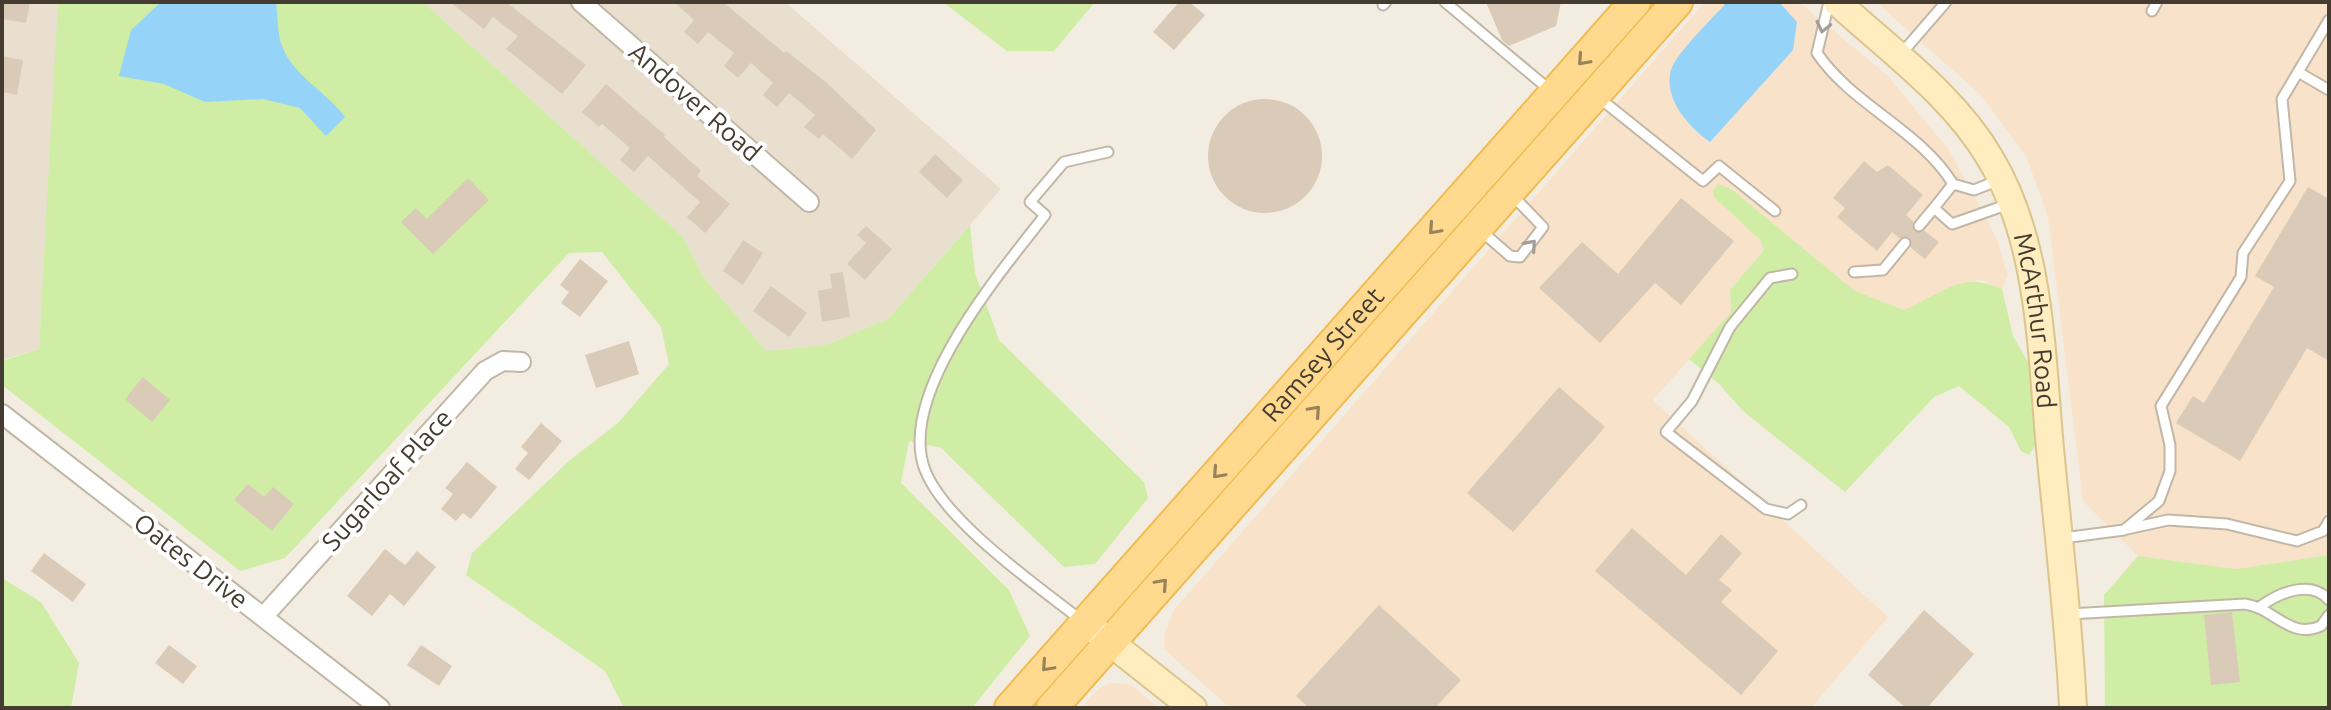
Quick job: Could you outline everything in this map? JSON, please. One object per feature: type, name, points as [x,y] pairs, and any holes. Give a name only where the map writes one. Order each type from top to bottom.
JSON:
[{"type":"main road","name":"Ramsey Street","points":[[1010,708],[1635,2]]},
{"type":"main road","name":"Ramsey Street","points":[[1052,708],[1677,2]]},
{"type":"main road","name":"McArthur Road","points":[[1843,5],[1957,114],[2007,191],[2032,283],[2073,708]]},
{"type":"main road","points":[[1085,623],[1193,708]]},
{"type":"street","name":"Andover Road","points":[[581,2],[809,202]]},
{"type":"street","name":"Sugarloaf Place","points":[[263,617],[485,371],[503,361],[521,362]]},
{"type":"street","name":"Oates Drive","points":[[2,414],[380,708]]},
{"type":"lane","points":[[1445,2],[1554,94]]},
{"type":"lane","points":[[1898,58],[1946,2]]},
{"type":"lane","points":[[1843,5],[1817,53],[1856,95],[1942,167],[1953,184],[1974,190],[2007,191]]},
{"type":"lane","points":[[2124,530],[2159,501],[2170,471],[2170,445],[2161,406],[2241,277],[2243,253],[2290,181],[2282,99],[2329,20]]},
{"type":"lane","points":[[2298,72],[2329,90]]},
{"type":"lane","points":[[1595,95],[1703,181],[1719,166],[1775,211]]},
{"type":"lane","points":[[1085,623],[1000,555],[960,517],[926,472],[920,441],[927,402],[940,368],[998,279],[1045,215],[1030,202],[1064,162],[1108,152]]},
{"type":"lane","points":[[1919,226],[1953,184]]},
{"type":"lane","points":[[1934,208],[1952,224],[2007,191]]},
{"type":"lane","points":[[1477,227],[1510,256],[1520,257],[1543,227],[1508,192]]},
{"type":"lane","points":[[1854,272],[1883,270],[1905,243]]},
{"type":"lane","points":[[1792,274],[1770,278],[1730,327],[1692,401],[1666,432],[1766,509],[1788,514],[1801,505]]},
{"type":"lane","points":[[2059,539],[2168,520],[2227,524],[2297,541],[2323,531],[2329,521]]},
{"type":"lane","points":[[2261,606],[2276,596],[2305,589],[2321,593],[2329,600]]},
{"type":"lane","points":[[2065,614],[2245,604],[2261,606],[2284,625],[2301,631],[2321,626],[2329,615]]},
{"type":"shaded area","points":[[2,2],[59,2],[39,349],[2,360]]},
{"type":"shaded area","points":[[423,2],[785,2],[1001,189],[888,319],[826,345],[766,351],[702,275],[684,238]]},
{"type":"shaded area","points":[[1705,2],[1799,2],[1887,75],[1949,150],[1996,237],[2008,275],[2002,289],[1980,279],[1904,310],[1855,291],[1731,189],[1714,197],[1760,240],[1764,250],[1730,290],[1731,312],[1653,400],[1888,617],[1811,708],[1230,708],[1164,649],[1165,632],[1174,610]]},
{"type":"shaded area","points":[[1876,2],[2329,2],[2329,555],[2236,569],[2138,556],[2083,501],[2048,217],[2027,158],[1982,96]]},
{"type":"shaded area","points":[[1110,683],[1130,684],[1159,708],[1081,708],[1098,689]]},
{"type":"green space","points":[[58,2],[423,2],[684,238],[702,275],[766,351],[826,345],[888,319],[970,225],[975,273],[999,340],[1144,482],[1148,498],[1095,564],[1064,567],[941,448],[909,441],[901,483],[1009,590],[1030,636],[972,708],[624,708],[605,671],[466,575],[472,553],[570,460],[618,423],[669,364],[661,327],[602,252],[569,253],[285,558],[240,571],[2,385],[2,361],[39,349]]},
{"type":"green space","points":[[943,2],[1095,2],[1054,51],[1007,51]]},
{"type":"green space","points":[[1718,184],[1731,189],[1855,291],[1904,310],[1963,283],[1988,284],[2002,289],[2013,336],[2033,371],[2040,438],[2029,455],[2021,451],[2009,427],[1959,386],[1934,397],[1845,492],[1744,412],[1719,384],[1689,359],[1731,312],[1730,290],[1764,250],[1760,240],[1714,197],[1713,191]]},
{"type":"green space","points":[[2329,555],[2329,708],[2105,708],[2104,595],[2138,556],[2236,569]]},
{"type":"green space","points":[[2,578],[41,602],[79,663],[71,708],[2,708]]},
{"type":"water","points":[[161,2],[276,2],[279,36],[287,57],[345,117],[326,136],[300,108],[263,99],[205,102],[164,84],[119,76],[131,30]]},
{"type":"water","points":[[1727,2],[1779,2],[1797,22],[1793,50],[1710,142],[1686,120],[1674,102],[1671,70],[1680,54]]},
{"type":"building","points":[[2,2],[30,2],[26,23],[2,19]]},
{"type":"building","points":[[450,2],[506,2],[586,65],[562,94],[506,49],[518,36],[493,17],[484,29]]},
{"type":"building","points":[[674,2],[723,2],[784,53],[786,51],[827,83],[876,130],[852,159],[823,134],[819,139],[804,127],[815,115],[789,93],[777,107],[763,95],[773,83],[751,63],[738,78],[724,66],[734,53],[708,32],[698,44],[684,32],[694,20]]},
{"type":"building","points":[[1179,2],[1189,2],[1205,15],[1174,50],[1153,32]]},
{"type":"building","points":[[1486,2],[1561,2],[1556,26],[1509,46],[1502,40]]},
{"type":"building","points":[[2,56],[23,60],[17,95],[2,92]]},
{"type":"building","points":[[606,84],[665,135],[701,171],[697,176],[730,204],[705,233],[687,217],[700,202],[648,156],[634,172],[620,160],[630,148],[582,112]]},
{"type":"building","points":[[1265,99],[1287,103],[1305,116],[1318,134],[1322,156],[1318,178],[1305,196],[1287,209],[1265,213],[1243,209],[1225,196],[1212,178],[1208,156],[1212,134],[1225,116],[1243,103]]},
{"type":"building","points":[[935,154],[963,180],[947,198],[919,172]]},
{"type":"building","points":[[1864,161],[1877,172],[1888,165],[1923,195],[1906,215],[1913,221],[1914,231],[1925,231],[1939,242],[1925,259],[1911,248],[1909,237],[1899,238],[1892,232],[1877,251],[1837,217],[1845,208],[1833,198]]},
{"type":"building","points":[[468,178],[489,200],[433,254],[401,222],[416,208],[427,219]]},
{"type":"building","points":[[2308,187],[2329,199],[2329,361],[2307,348],[2240,461],[2176,423],[2193,396],[2204,403],[2274,287],[2255,276]]},
{"type":"building","points":[[1681,198],[1734,241],[1681,305],[1655,283],[1600,343],[1539,288],[1582,242],[1618,274]]},
{"type":"building","points":[[866,226],[892,249],[865,280],[847,264],[866,243],[857,235]]},
{"type":"building","points":[[743,240],[763,253],[743,285],[723,271]]},
{"type":"building","points":[[580,259],[608,281],[580,317],[561,303],[569,292],[560,285]]},
{"type":"building","points":[[843,272],[850,317],[822,322],[818,291],[832,288],[830,274]]},
{"type":"building","points":[[771,286],[807,313],[789,337],[753,311]]},
{"type":"building","points":[[629,341],[639,374],[596,388],[585,355]]},
{"type":"building","points":[[143,377],[170,400],[152,422],[125,399]]},
{"type":"building","points":[[1559,387],[1605,427],[1513,532],[1467,493]]},
{"type":"building","points":[[541,423],[562,441],[529,480],[515,469],[528,453],[521,447]]},
{"type":"building","points":[[467,462],[497,487],[471,519],[463,513],[456,521],[441,509],[453,494],[445,488]]},
{"type":"building","points":[[248,484],[264,497],[273,487],[294,504],[272,531],[234,500]]},
{"type":"building","points":[[1632,528],[1686,575],[1721,534],[1742,553],[1719,580],[1732,590],[1721,602],[1778,651],[1741,695],[1595,571]]},
{"type":"building","points":[[385,549],[405,565],[417,551],[436,567],[404,606],[390,594],[372,616],[347,596]]},
{"type":"building","points":[[44,553],[86,584],[73,602],[31,571]]},
{"type":"building","points":[[1379,605],[1461,680],[1435,708],[1309,708],[1296,696]]},
{"type":"building","points":[[1924,610],[1974,654],[1927,708],[1906,708],[1868,675]]},
{"type":"building","points":[[2232,612],[2240,682],[2211,685],[2204,615]]},
{"type":"building","points":[[169,645],[197,666],[183,684],[155,663]]},
{"type":"building","points":[[421,645],[452,666],[439,686],[407,665]]}]
